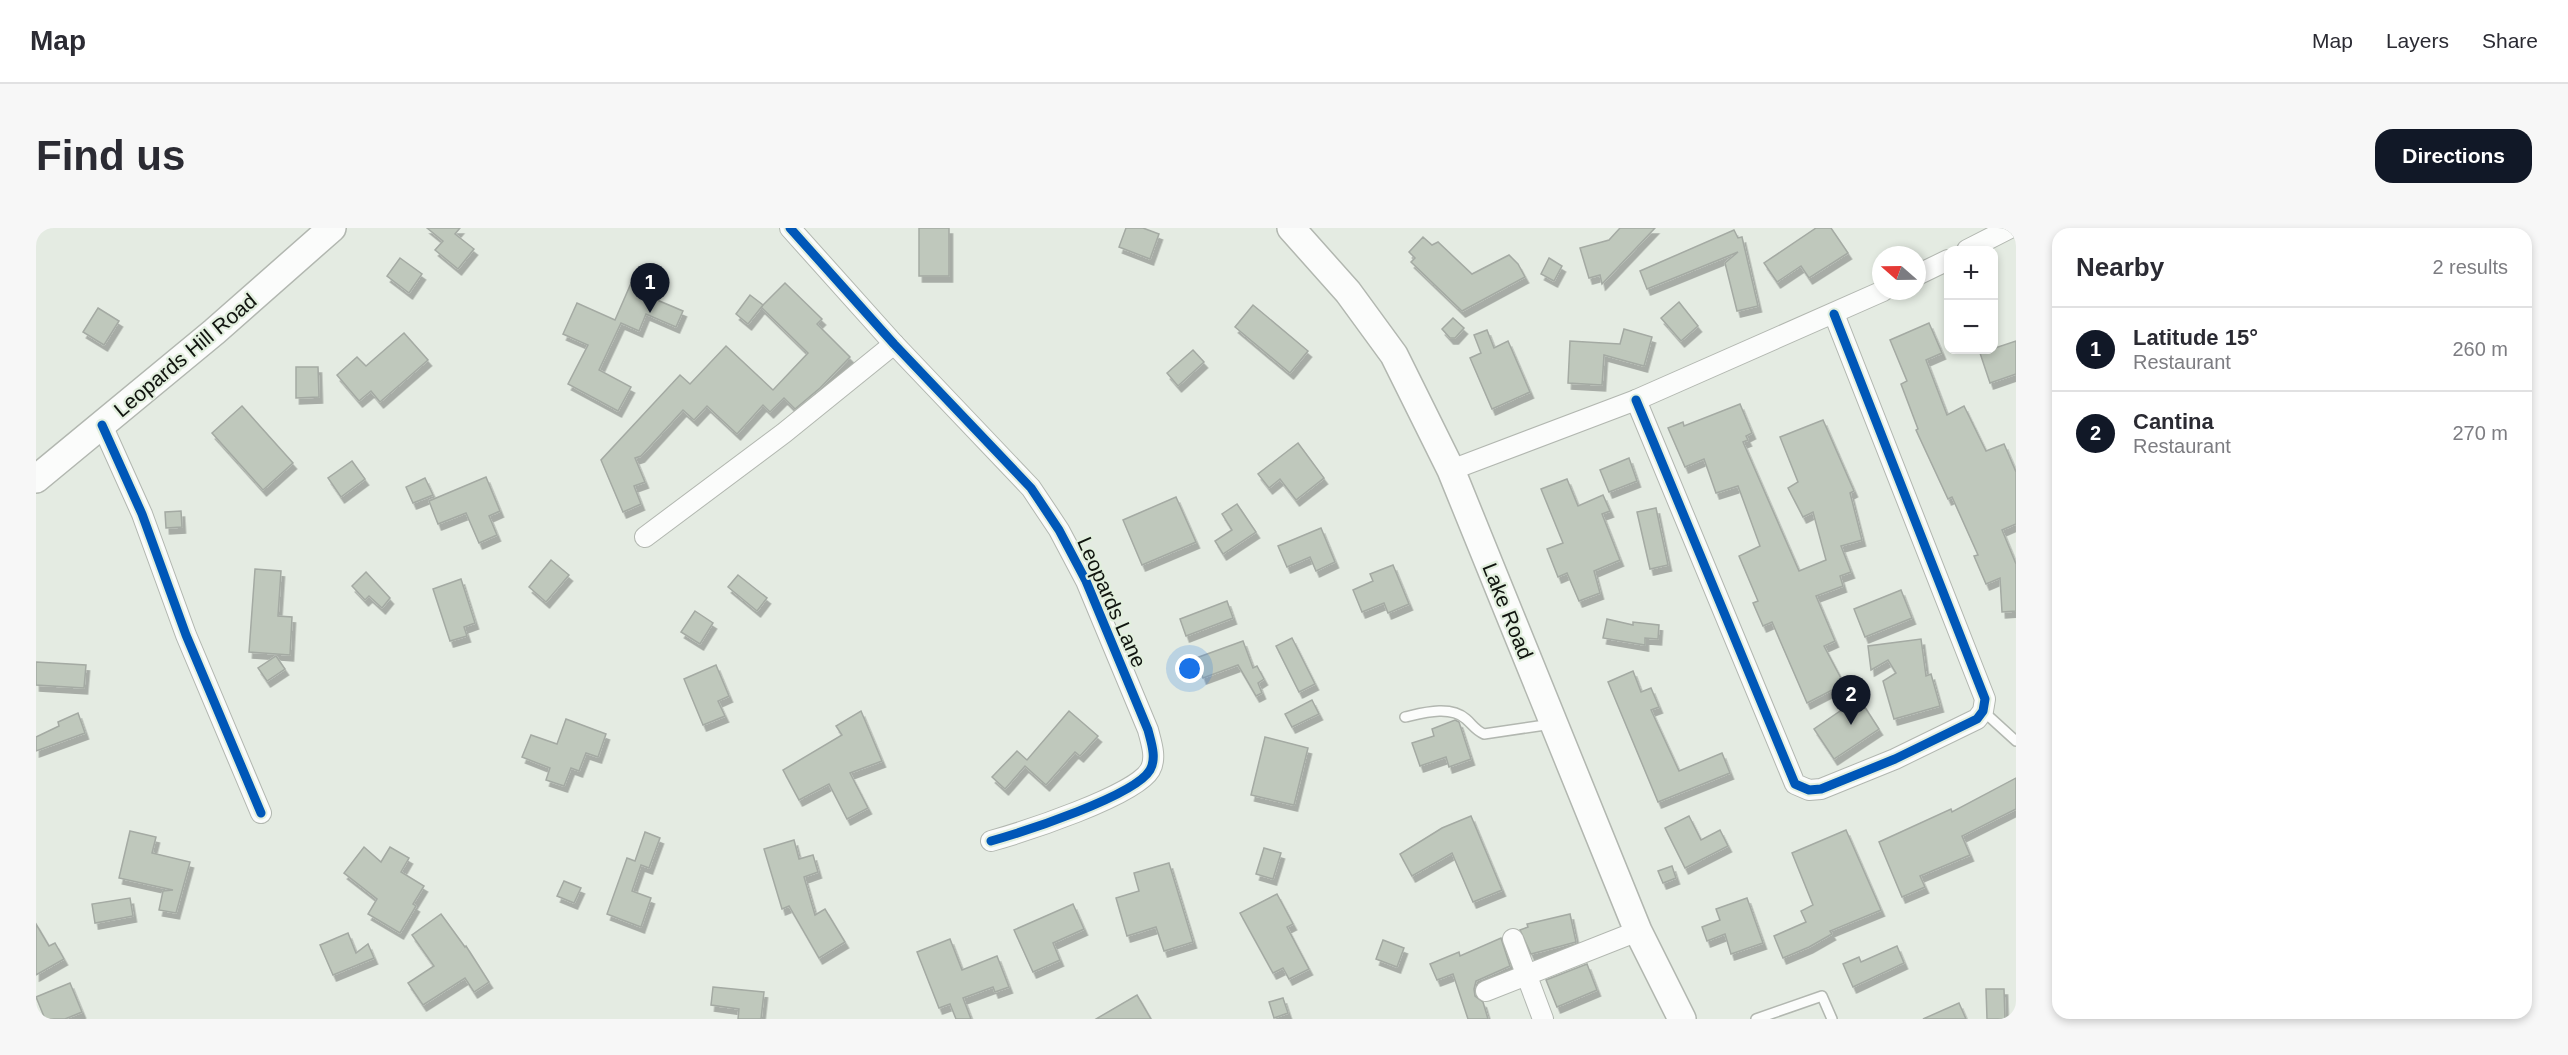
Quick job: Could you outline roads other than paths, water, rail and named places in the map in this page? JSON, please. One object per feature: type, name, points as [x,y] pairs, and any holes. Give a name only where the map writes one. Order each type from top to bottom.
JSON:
[{"type":"main road","name":"Leopards Hill Road","points":[[36,479],[214,332],[332,228]]},
{"type":"main road","name":"Lake Road","points":[[1291,228],[1348,292],[1394,355],[1451,470],[1638,931],[1682,1019]]},
{"type":"street","name":"Leopards Lane","points":[[790,228],[894,344],[1031,488],[1059,530],[1086,581],[1148,730],[1154,753],[1151,769],[1139,783],[1048,824],[992,841]]},
{"type":"street","points":[[1975,246],[2010,228]]},
{"type":"street","points":[[1926,271],[1944,262]]},
{"type":"street","points":[[1451,470],[1636,400],[1872,296]]},
{"type":"street","points":[[1636,400],[1794,784],[1809,790],[1821,789],[1895,759],[1977,719],[1983,711],[1985,699],[1834,314]]},
{"type":"street","points":[[645,537],[784,433],[894,344]]},
{"type":"street","points":[[102,425],[142,514],[186,635],[261,813]]},
{"type":"street","points":[[1486,991],[1638,931]]},
{"type":"street","points":[[1513,939],[1543,1019]]},
{"type":"lane","points":[[1405,717],[1439,710],[1464,717],[1475,730],[1484,734],[1554,724]]},
{"type":"lane","points":[[1983,711],[2016,741]]},
{"type":"lane","points":[[1756,1019],[1822,996],[1832,1019]]},
{"type":"place","name":"Latitude 15°","points":[[650,313]]},
{"type":"place","name":"Cantina","points":[[1851,725]]}]
